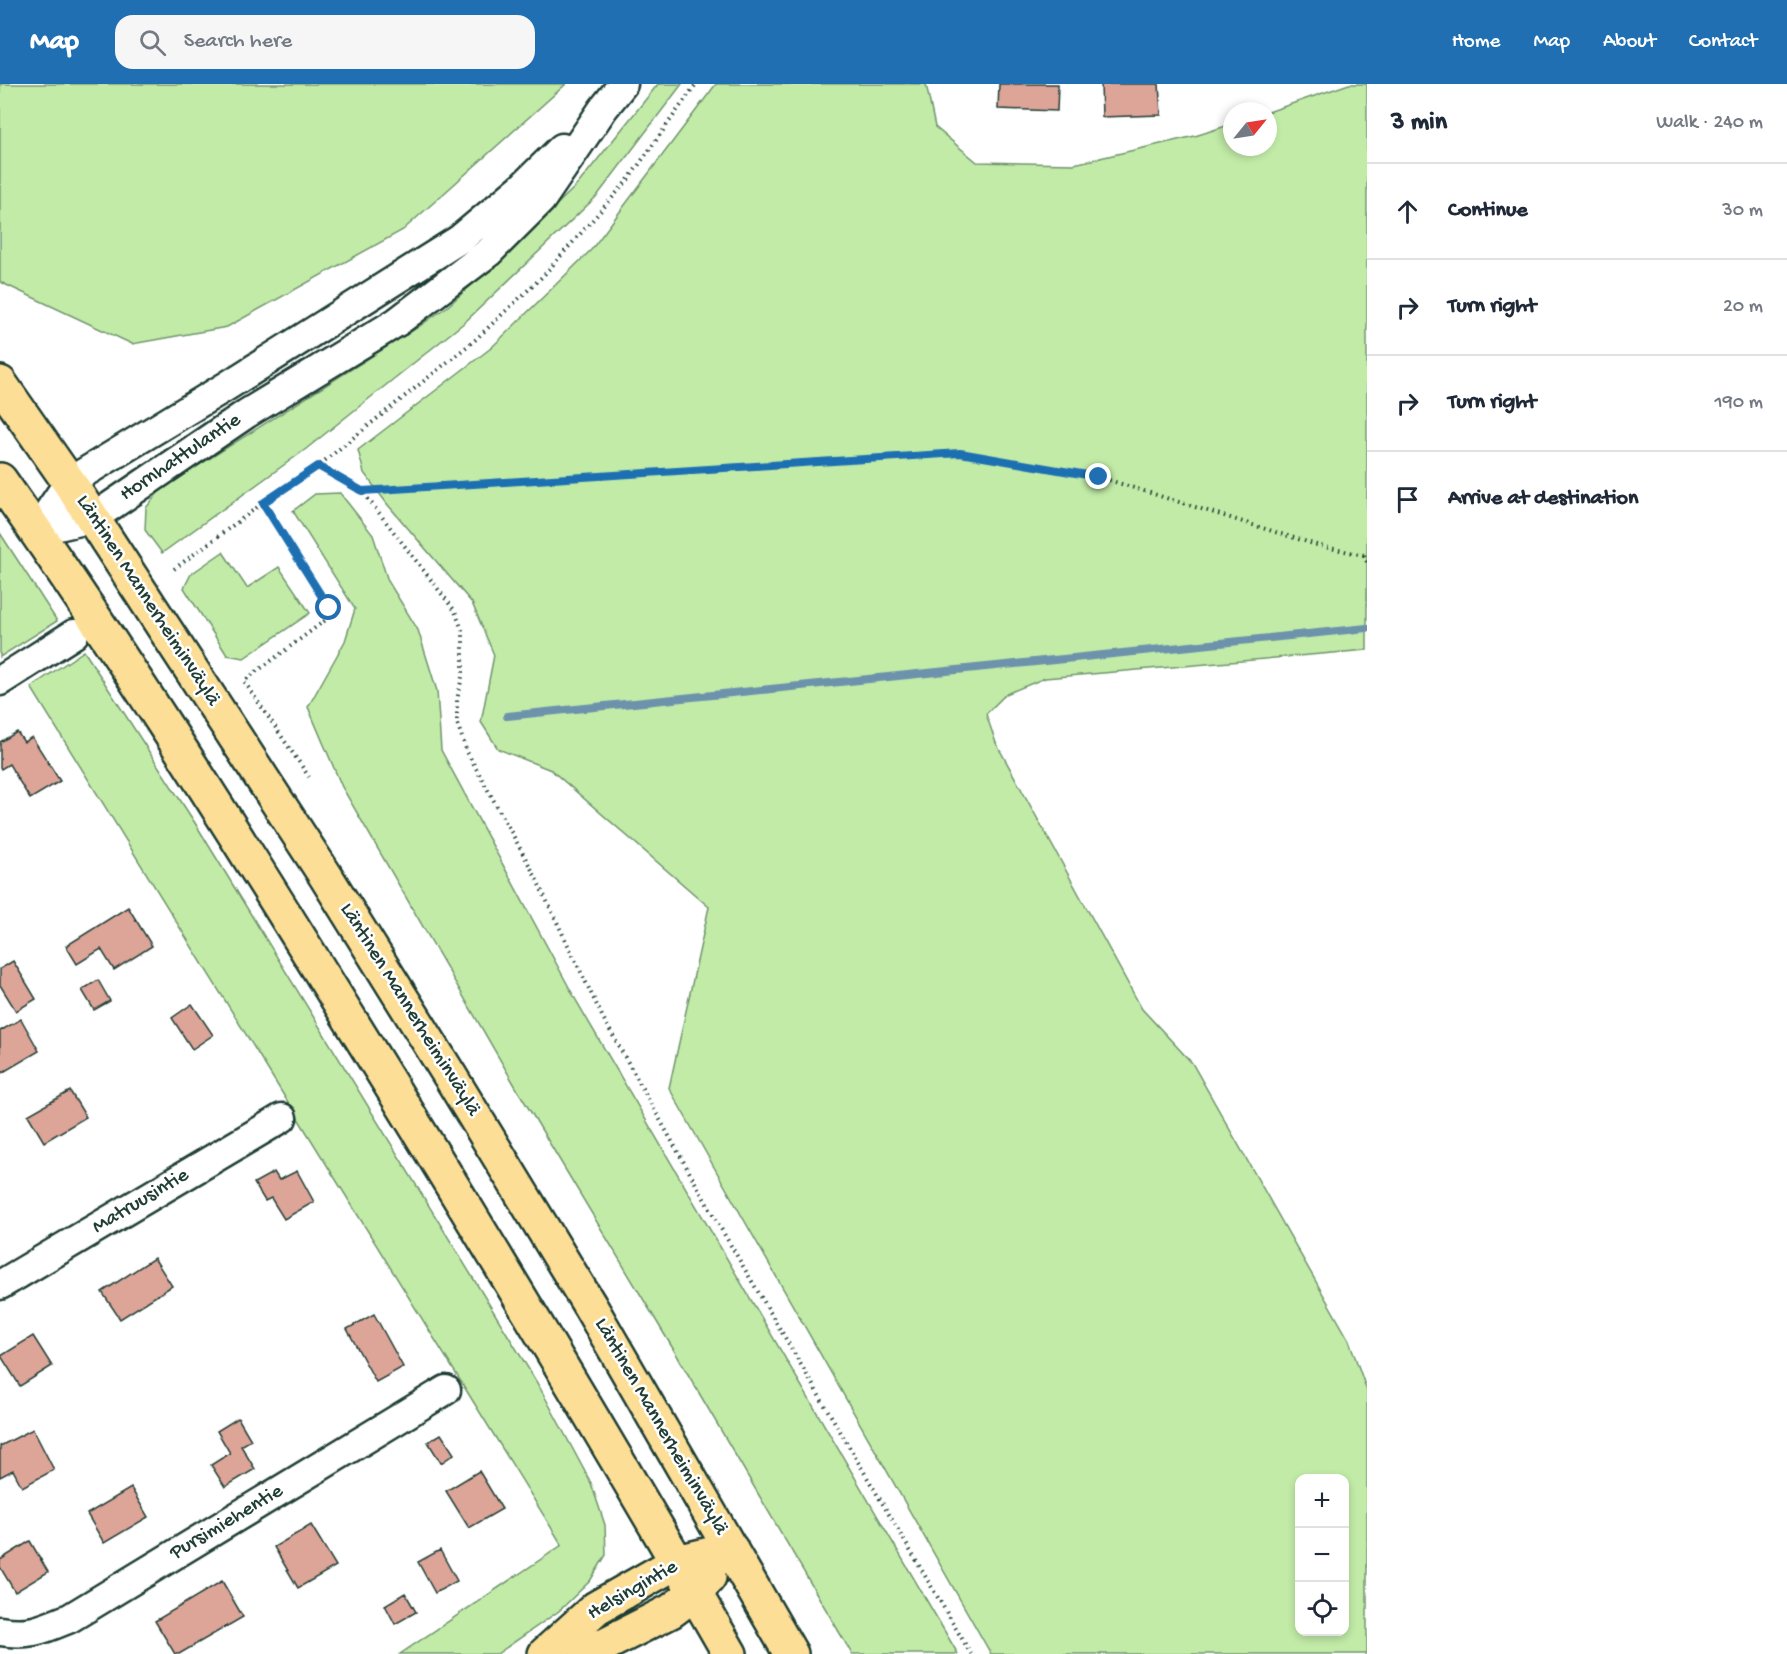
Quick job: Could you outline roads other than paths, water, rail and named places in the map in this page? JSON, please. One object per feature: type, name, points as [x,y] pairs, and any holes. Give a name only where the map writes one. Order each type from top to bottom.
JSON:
[{"type":"main road","name":"Läntinen Mannerheiminväylä","points":[[0,383],[93,518],[325,875],[444,1066],[590,1306],[791,1654]]},
{"type":"main road","points":[[0,480],[213,799],[458,1192],[730,1654]]},
{"type":"main road","name":"Helsingintie","points":[[545,1654],[596,1608],[677,1562],[731,1550]]},
{"type":"main road","name":"Helsingintie","points":[[586,1654],[671,1611],[695,1593],[731,1550]]},
{"type":"street","name":"Hornhattulantie","points":[[36,531],[93,518],[246,414],[397,322],[489,252],[541,200],[622,84]]},
{"type":"street","name":"Hornhattulantie","points":[[36,531],[69,482],[227,386],[460,239],[522,187],[603,109]]},
{"type":"street","points":[[0,681],[74,634]]},
{"type":"street","name":"Matruusintie","points":[[0,1285],[282,1118]]},
{"type":"street","name":"Pursimiehentie","points":[[0,1631],[18,1634],[40,1630],[70,1618],[446,1389]]},
{"type":"waterway","points":[[507,716],[1367,628]]}]
